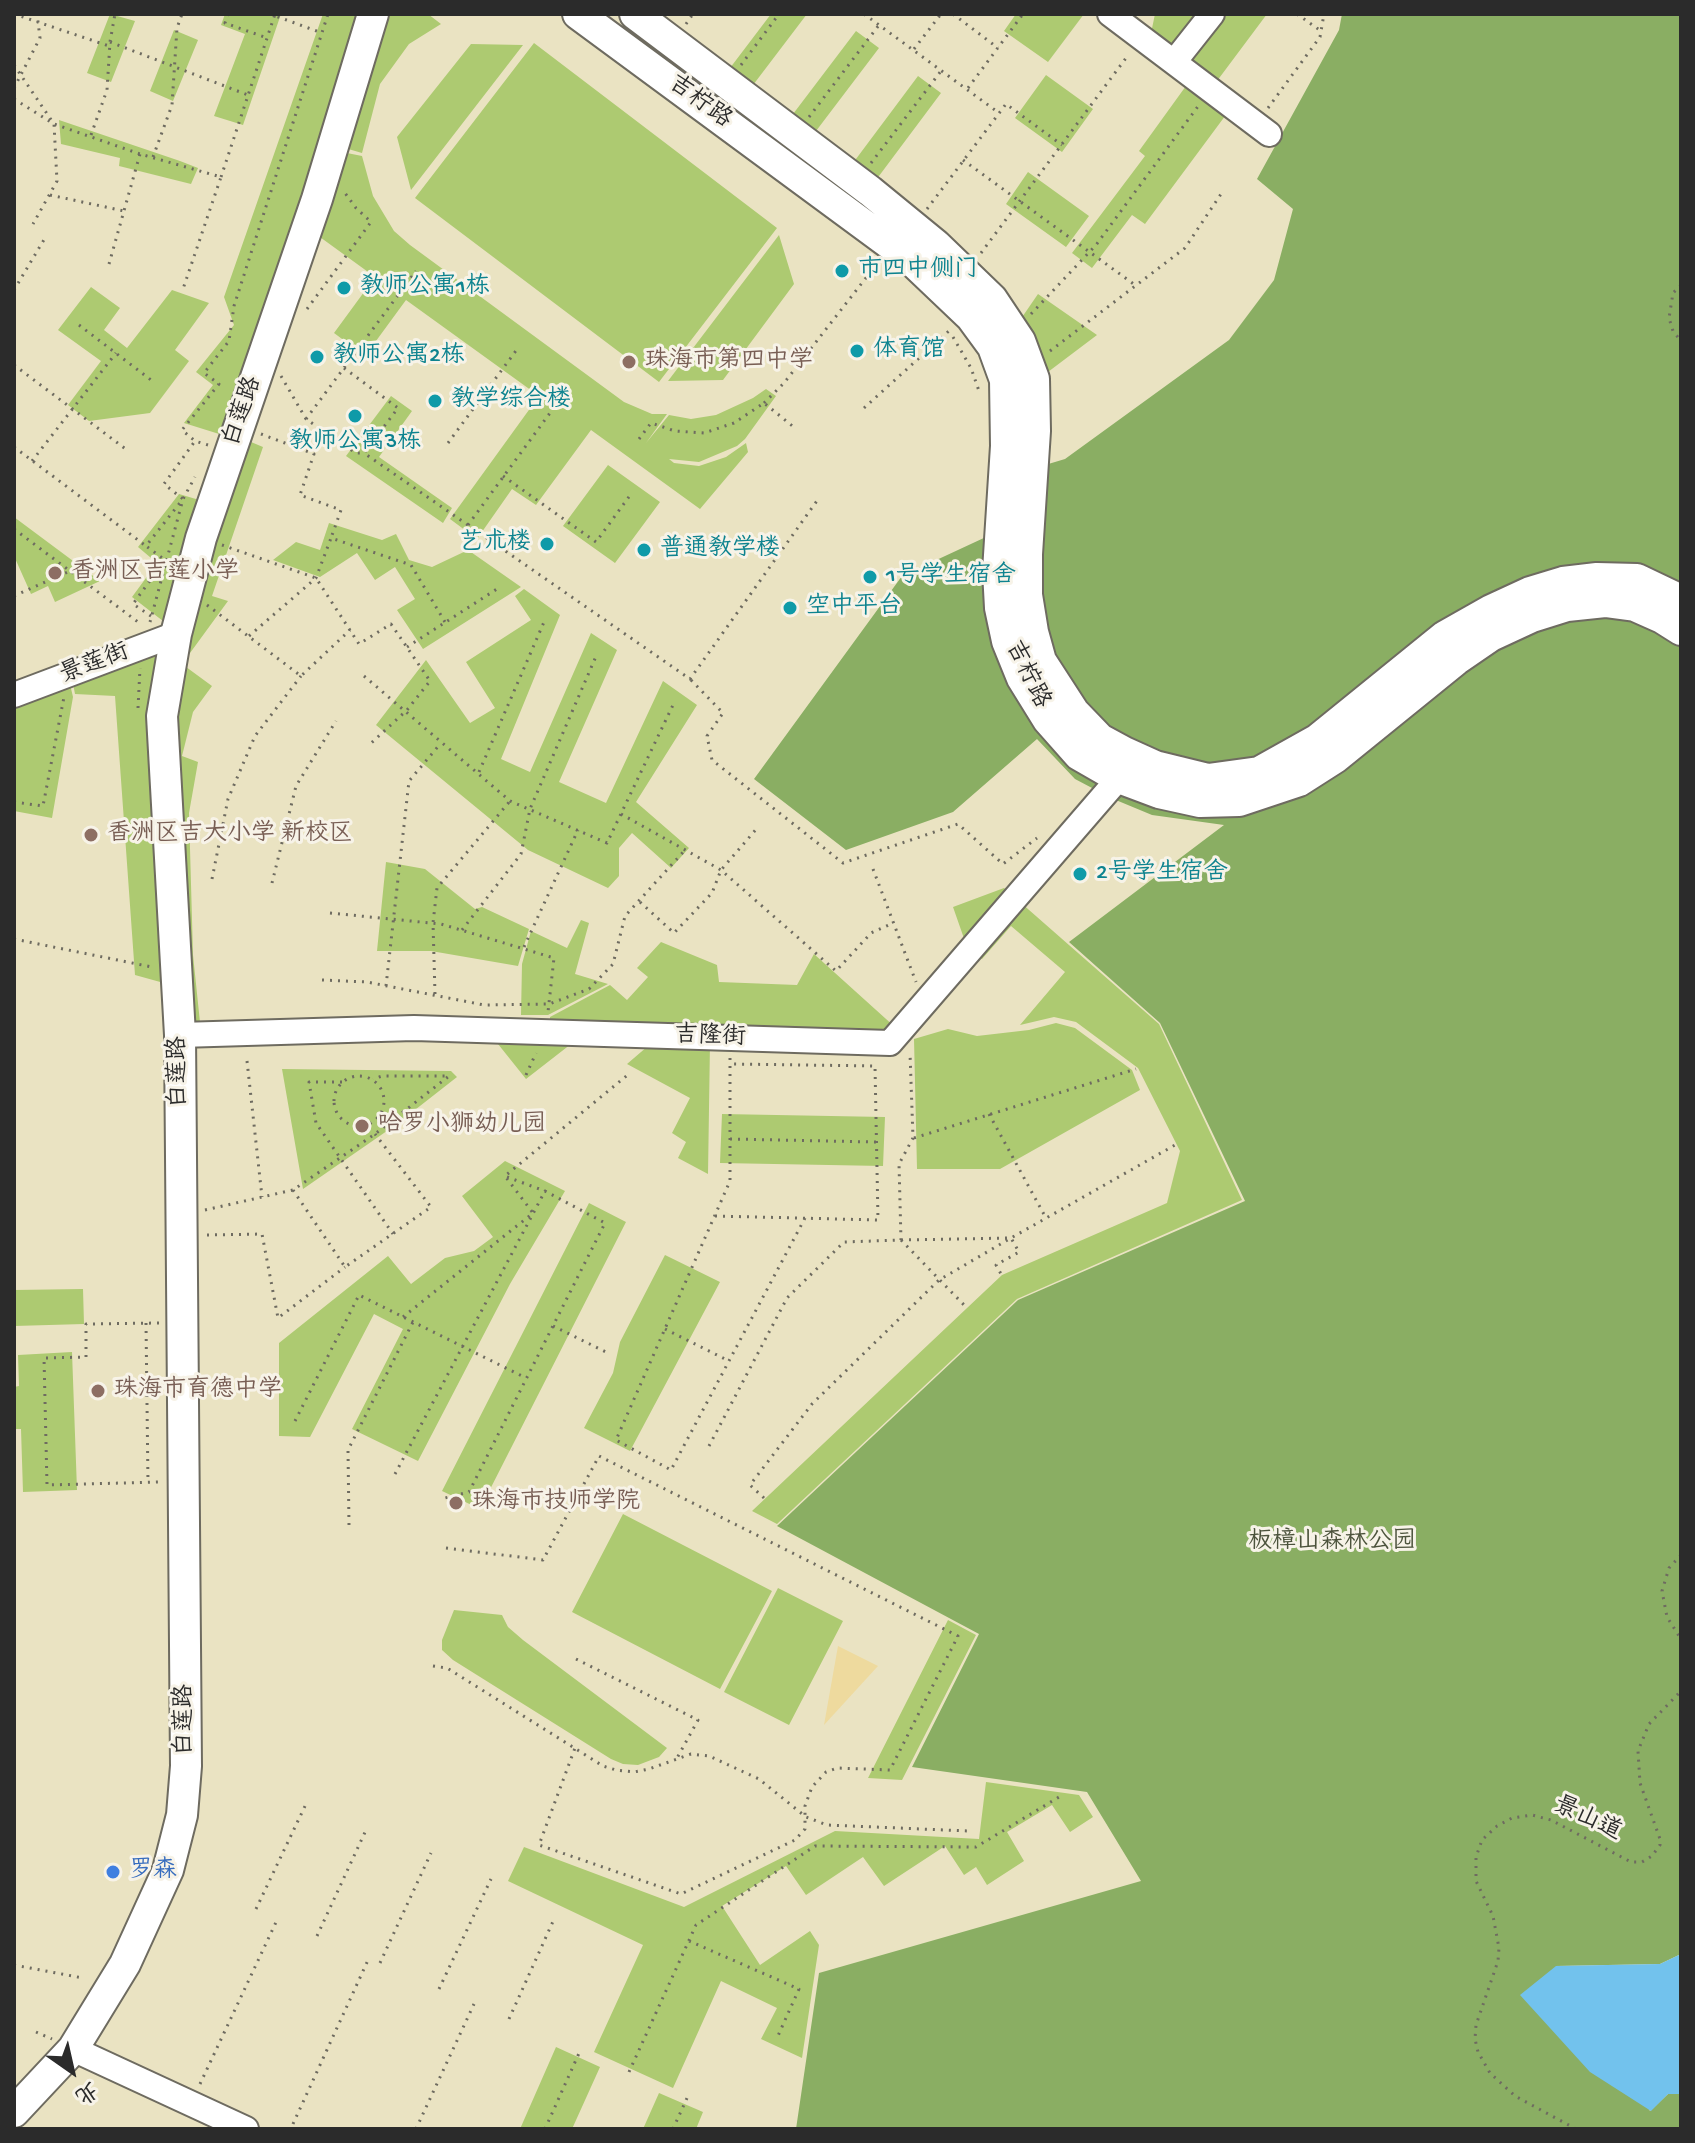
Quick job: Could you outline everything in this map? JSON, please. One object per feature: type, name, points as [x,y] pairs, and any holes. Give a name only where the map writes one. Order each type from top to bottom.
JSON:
[{"type":"main road","name":"白莲路","points":[[14,2112],[73,2049],[125,1964],[168,1870],[182,1815],[186,1766],[182,1322],[193,1225],[162,716],[176,634],[201,538],[317,199],[373,14]]},
{"type":"main road","name":"吉柠路","points":[[578,14],[909,258],[971,317],[993,347],[1005,380],[1006,446],[998,571],[1000,608],[1007,641],[1022,678],[1048,720],[1079,755],[1119,778],[1159,793],[1200,802],[1239,801],[1299,781],[1323,766],[1456,660],[1491,636],[1532,617],[1567,606],[1605,602],[1635,606],[1681,630]]},
{"type":"main road","name":"吉柠路","points":[[635,14],[870,191],[936,245],[992,299],[1020,341],[1034,379],[1035,431],[1027,554],[1027,595],[1033,632],[1041,661],[1059,691],[1100,739],[1112,746],[1155,766],[1197,777],[1233,777],[1259,772],[1318,739],[1445,636],[1530,592],[1563,582],[1597,578],[1637,579],[1681,600]]},
{"type":"street","points":[[1110,14],[1263,129]]},
{"type":"street","points":[[1174,62],[1212,14]]},
{"type":"street","name":"景莲街","points":[[14,695],[176,634]]},
{"type":"street","name":"吉隆街","points":[[180,1035],[414,1028],[890,1043],[1119,778]]},
{"type":"street","points":[[73,2049],[246,2129]]},
{"type":"path","points":[[14,14],[174,66],[248,95]]},
{"type":"path","points":[[14,88],[40,38],[37,14]]},
{"type":"path","points":[[90,136],[107,90],[115,14]]},
{"type":"path","points":[[153,157],[172,105],[177,28],[182,14]]},
{"type":"path","points":[[228,14],[225,23],[267,38]]},
{"type":"path","points":[[249,636],[316,578],[341,510],[300,495],[314,454],[235,439],[195,441],[182,430],[219,384],[204,373],[229,341],[234,306],[328,14]]},
{"type":"path","points":[[735,72],[779,14]]},
{"type":"path","points":[[864,14],[999,113]]},
{"type":"path","points":[[913,50],[941,14]]},
{"type":"path","points":[[953,14],[998,48]]},
{"type":"path","points":[[967,89],[1023,14]]},
{"type":"path","points":[[1297,14],[1321,31]]},
{"type":"path","points":[[1263,129],[1320,37],[1324,14]]},
{"type":"path","points":[[183,289],[273,15],[322,33]]},
{"type":"path","points":[[804,124],[879,25]]},
{"type":"path","points":[[978,258],[1141,38]]},
{"type":"path","points":[[14,65],[54,124],[57,181],[33,224]]},
{"type":"path","points":[[864,171],[941,71]]},
{"type":"path","points":[[1028,318],[1089,252],[1210,89]]},
{"type":"path","points":[[14,99],[54,124],[140,154],[221,177]]},
{"type":"path","points":[[920,220],[1006,104],[1062,145]]},
{"type":"path","points":[[109,264],[140,154]]},
{"type":"path","points":[[963,160],[1135,285]]},
{"type":"path","points":[[303,318],[309,304],[371,222],[343,191]]},
{"type":"path","points":[[1050,351],[1185,248],[1221,194]]},
{"type":"path","points":[[49,195],[124,211]]},
{"type":"path","points":[[14,290],[45,238]]},
{"type":"path","points":[[639,439],[651,423],[675,431],[704,433],[734,423],[764,403],[784,383],[876,265],[886,272]]},
{"type":"path","points":[[306,419],[416,271]]},
{"type":"path","points":[[1681,285],[1673,293],[1669,318],[1673,331],[1681,341]]},
{"type":"path","points":[[79,325],[151,380]]},
{"type":"path","points":[[864,408],[950,330],[971,368],[983,402]]},
{"type":"path","points":[[448,443],[518,348]]},
{"type":"path","points":[[32,461],[116,353]]},
{"type":"path","points":[[14,365],[127,450]]},
{"type":"path","points":[[344,368],[398,408],[364,453]]},
{"type":"path","points":[[281,375],[306,419],[356,453],[364,453],[690,679],[723,713],[707,736],[712,760],[843,863],[958,824],[1003,864],[1039,837]]},
{"type":"path","points":[[468,525],[569,387]]},
{"type":"path","points":[[764,403],[795,428]]},
{"type":"path","points":[[146,546],[183,499],[164,484],[195,441]]},
{"type":"path","points":[[14,447],[165,560],[133,604],[176,634]]},
{"type":"path","points":[[503,476],[596,542],[631,494]]},
{"type":"path","points":[[690,679],[819,498]]},
{"type":"path","points":[[14,529],[138,622]]},
{"type":"path","points":[[201,538],[316,578],[359,644],[391,624],[430,681],[407,710],[368,746]]},
{"type":"path","points":[[331,538],[411,565],[445,622]]},
{"type":"path","points":[[14,596],[70,571]]},
{"type":"path","points":[[407,647],[500,587]]},
{"type":"path","points":[[187,591],[301,676]]},
{"type":"path","points":[[478,773],[544,622]]},
{"type":"path","points":[[212,879],[228,799],[255,736],[301,676],[350,630]]},
{"type":"path","points":[[462,930],[521,854],[530,809],[597,654]]},
{"type":"path","points":[[364,676],[510,801],[607,843],[673,705]]},
{"type":"path","points":[[14,802],[43,806],[65,701],[60,678]]},
{"type":"path","points":[[272,883],[296,786],[336,721]]},
{"type":"path","points":[[386,986],[409,781],[443,741]]},
{"type":"path","points":[[435,995],[433,923],[437,888],[510,801]]},
{"type":"path","points":[[621,814],[721,870],[836,971],[871,933],[893,923]]},
{"type":"path","points":[[639,901],[674,933],[712,893],[721,870],[759,826]]},
{"type":"path","points":[[523,948],[578,830]]},
{"type":"path","points":[[322,980],[367,982],[484,1005],[549,1004],[589,989],[613,964],[625,916],[685,850]]},
{"type":"path","points":[[873,869],[924,1004]]},
{"type":"path","points":[[330,913],[433,923],[554,958],[545,1033],[526,1075]]},
{"type":"path","points":[[14,939],[154,967]]},
{"type":"path","points":[[730,1038],[730,1181],[616,1440],[671,1470],[805,1218]]},
{"type":"path","points":[[910,1051],[913,1138],[899,1164],[901,1240],[966,1307]]},
{"type":"path","points":[[247,1061],[262,1197]]},
{"type":"path","points":[[715,1216],[878,1220],[875,1066],[730,1064]]},
{"type":"path","points":[[913,1138],[1136,1069]]},
{"type":"path","points":[[505,1176],[630,1073]]},
{"type":"path","points":[[193,1225],[262,1197],[293,1190],[339,1158],[381,1130],[449,1076],[382,1076],[373,1079],[357,1075],[342,1082],[309,1082],[316,1123],[339,1158],[393,1234]]},
{"type":"path","points":[[342,1082],[334,1096],[334,1104],[341,1119],[356,1126],[374,1120],[383,1110],[383,1093],[373,1079]]},
{"type":"path","points":[[989,1114],[1046,1218]]},
{"type":"path","points":[[374,1120],[381,1130]]},
{"type":"path","points":[[193,1225],[262,1234],[278,1318],[431,1207],[375,1134]]},
{"type":"path","points":[[730,1139],[876,1142]]},
{"type":"path","points":[[764,1498],[750,1485],[812,1404],[939,1280],[1175,1145]]},
{"type":"path","points":[[441,1499],[469,1492],[605,1223],[545,1191],[505,1176]]},
{"type":"path","points":[[505,1176],[533,1213]]},
{"type":"path","points":[[293,1190],[345,1267]]},
{"type":"path","points":[[395,1474],[545,1191]]},
{"type":"path","points":[[403,1317],[533,1213]]},
{"type":"path","points":[[709,1446],[787,1298],[844,1242],[1011,1238]]},
{"type":"path","points":[[1001,1274],[996,1265],[1019,1252],[1011,1238]]},
{"type":"path","points":[[295,1421],[359,1295],[526,1378]]},
{"type":"path","points":[[182,1322],[86,1324],[86,1357],[44,1358],[47,1485],[184,1482]]},
{"type":"path","points":[[349,1525],[348,1450],[413,1322]]},
{"type":"path","points":[[146,1323],[148,1483]]},
{"type":"path","points":[[553,1326],[610,1354]]},
{"type":"path","points":[[665,1329],[729,1361]]},
{"type":"path","points":[[446,1548],[543,1560],[599,1456],[958,1636],[890,1770],[837,1768],[826,1772],[812,1787],[805,1806],[805,1829],[795,1840],[681,1894],[539,1845],[575,1748]]},
{"type":"path","points":[[1681,1555],[1669,1568],[1662,1591],[1667,1617],[1681,1639]]},
{"type":"path","points":[[576,1659],[698,1720],[677,1758]]},
{"type":"path","points":[[433,1666],[447,1668],[616,1770],[634,1772],[649,1769],[691,1754],[709,1756],[759,1779],[806,1817],[827,1825],[969,1831]]},
{"type":"path","name":"景山道","points":[[1576,2129],[1515,2096],[1490,2073],[1478,2052],[1475,2039],[1477,2017],[1498,1961],[1499,1948],[1493,1916],[1476,1881],[1476,1857],[1482,1840],[1497,1826],[1512,1818],[1532,1815],[1551,1820],[1631,1862],[1642,1862],[1652,1856],[1660,1845],[1660,1839],[1643,1794],[1638,1751],[1649,1724],[1681,1691]]},
{"type":"path","points":[[629,2072],[696,1925],[815,1846],[976,1847],[1059,1797]]},
{"type":"path","points":[[256,1909],[306,1804]]},
{"type":"path","points":[[317,1936],[366,1830]]},
{"type":"path","points":[[380,1963],[431,1853]]},
{"type":"path","points":[[439,1989],[491,1879]]},
{"type":"path","points":[[509,2019],[555,1917]]},
{"type":"path","points":[[200,2084],[278,1918]]},
{"type":"path","points":[[689,1941],[799,1989],[777,2038]]},
{"type":"path","points":[[293,2124],[369,1958]]},
{"type":"path","points":[[14,1965],[83,1978]]},
{"type":"path","points":[[416,2129],[474,2004]]},
{"type":"path","points":[[545,2129],[580,2051]]},
{"type":"path","points":[[673,2129],[687,2098]]},
{"type":"green space","points":[[110,14],[135,21],[111,82],[87,73]]},
{"type":"green space","points":[[225,14],[281,14],[243,125],[214,116],[245,34],[221,25]]},
{"type":"green space","points":[[323,14],[365,14],[232,438],[184,423],[213,385],[196,372],[234,325],[224,297]]},
{"type":"green space","points":[[377,14],[428,14],[441,24],[409,44],[380,84],[362,153],[338,146]]},
{"type":"green space","points":[[771,14],[807,14],[750,89],[727,72]]},
{"type":"green space","points":[[1016,14],[1084,14],[1048,62],[1004,31]]},
{"type":"green space","points":[[1155,14],[1267,14],[1214,85],[1150,38]]},
{"type":"green space","name":"板樟山森林公园","points":[[1342,14],[1681,14],[1681,1954],[1660,1964],[1556,1966],[1650,2111],[1668,2094],[1681,2094],[1681,2129],[796,2129],[819,1973],[1141,1881],[1087,1792],[912,1767],[979,1634],[777,1526],[1018,1300],[1245,1201],[1160,1023],[1069,942],[1224,825],[1152,815],[1111,798],[1075,779],[1037,739],[953,812],[846,850],[754,779],[902,576],[1001,530],[1005,477],[1065,459],[1229,340],[1274,280],[1293,209],[1257,179],[1339,30]]},
{"type":"green space","points":[[174,30],[198,40],[173,101],[150,91]]},
{"type":"green space","points":[[856,31],[879,48],[813,135],[790,118]]},
{"type":"green space","points":[[534,43],[777,228],[659,382],[415,198]]},
{"type":"green space","points":[[471,44],[523,45],[411,190],[397,137]]},
{"type":"green space","points":[[1046,75],[1093,109],[1062,152],[1015,118]]},
{"type":"green space","points":[[918,76],[941,93],[876,180],[853,163]]},
{"type":"green space","points":[[1191,79],[1231,108],[1145,224],[1132,215],[1092,268],[1072,253],[1145,156],[1139,151]]},
{"type":"green space","points":[[59,120],[198,168],[191,184],[119,166],[120,158],[61,144]]},
{"type":"green space","points":[[337,151],[362,156],[373,196],[394,231],[410,245],[624,402],[652,414],[667,414],[646,443],[669,415],[691,419],[716,415],[766,389],[776,396],[737,446],[699,462],[669,459],[674,463],[699,466],[726,457],[746,443],[748,452],[700,509],[591,430],[536,505],[512,489],[477,539],[450,519],[539,396],[406,300],[365,356],[334,333],[375,277],[313,232]]},
{"type":"green space","points":[[1028,172],[1089,216],[1066,247],[1006,204]]},
{"type":"green space","points":[[779,235],[794,284],[723,380],[668,381]]},
{"type":"green space","points":[[91,287],[120,308],[104,330],[127,348],[172,290],[209,303],[175,350],[189,361],[150,413],[89,421],[68,405],[101,361],[58,330]]},
{"type":"green space","points":[[1038,294],[1097,335],[1040,378],[1016,326]]},
{"type":"green space","points":[[391,396],[412,411],[379,457],[452,508],[443,523],[346,456]]},
{"type":"green space","points":[[239,437],[263,447],[212,596],[228,601],[182,664],[212,686],[193,712],[182,756],[198,762],[189,813],[193,955],[201,1032],[182,1032],[165,715]]},
{"type":"green space","points":[[608,465],[660,502],[615,563],[563,526]]},
{"type":"green space","points":[[179,494],[206,502],[172,628],[132,597],[157,563],[138,547]]},
{"type":"green space","points":[[14,517],[100,581],[55,602],[48,586],[31,594],[14,556]]},
{"type":"green space","points":[[329,523],[382,540],[396,534],[409,560],[432,567],[468,550],[521,587],[423,649],[397,610],[415,599],[395,567],[375,580],[357,553],[320,577],[273,560],[296,542],[320,550]]},
{"type":"green space","points":[[524,589],[560,615],[501,759],[530,772],[591,633],[617,650],[559,782],[606,803],[663,681],[697,705],[636,802],[689,848],[671,868],[632,833],[619,848],[619,876],[608,888],[528,850],[376,725],[426,660],[470,723],[495,708],[466,662],[531,620],[515,596]]},
{"type":"green space","points":[[169,640],[171,985],[135,975],[115,696],[75,694],[72,678]]},
{"type":"green space","points":[[69,680],[73,697],[52,818],[14,811],[14,700]]},
{"type":"green space","points":[[386,862],[425,869],[475,909],[482,907],[529,929],[518,966],[431,951],[377,951]]},
{"type":"green space","points":[[1004,888],[1159,1024],[1242,1200],[1017,1299],[777,1524],[752,1511],[1002,1275],[1167,1203],[1180,1151],[1138,1068],[1076,1022],[1054,1017],[1020,1025],[1065,972],[1011,926],[982,959],[967,947],[953,907]]},
{"type":"green space","points":[[581,920],[589,923],[575,974],[608,984],[548,1015],[521,1015],[522,964],[531,931],[567,948]]},
{"type":"green space","points":[[661,942],[717,965],[719,982],[797,985],[814,954],[896,1028],[887,1039],[550,1030],[550,1017],[610,985],[627,1000],[648,977],[637,968]]},
{"type":"green space","points":[[1056,1023],[1075,1028],[1132,1070],[1140,1090],[1000,1169],[917,1169],[914,1039],[948,1029],[977,1036],[1029,1030]]},
{"type":"green space","points":[[490,1034],[580,1037],[526,1079]]},
{"type":"green space","points":[[655,1040],[710,1043],[708,1174],[678,1158],[686,1142],[672,1133],[690,1098],[627,1064]]},
{"type":"green space","points":[[282,1069],[451,1071],[457,1077],[397,1124],[303,1189]]},
{"type":"green space","points":[[722,1114],[885,1117],[883,1166],[720,1163]]},
{"type":"green space","points":[[505,1161],[565,1191],[510,1284],[418,1461],[352,1429],[403,1329],[374,1314],[310,1437],[279,1436],[279,1343],[388,1256],[411,1284],[445,1258],[474,1251],[493,1237],[462,1196]]},
{"type":"green space","points":[[589,1203],[626,1222],[480,1509],[442,1491]]},
{"type":"green space","points":[[665,1255],[720,1282],[630,1451],[584,1428],[613,1373],[620,1342]]},
{"type":"green space","points":[[83,1289],[84,1324],[14,1326],[14,1290]]},
{"type":"green space","points":[[72,1352],[77,1490],[23,1492],[21,1429],[14,1429],[14,1387],[19,1386],[18,1355]]},
{"type":"green space","points":[[623,1514],[772,1591],[720,1689],[572,1612]]},
{"type":"green space","points":[[778,1588],[843,1621],[789,1725],[724,1692]]},
{"type":"green space","points":[[454,1610],[502,1615],[508,1627],[523,1640],[667,1748],[659,1757],[638,1765],[623,1764],[453,1660],[442,1650],[442,1640]]},
{"type":"green space","points":[[948,1620],[976,1635],[902,1780],[868,1778]]},
{"type":"green space","points":[[986,1782],[1079,1795],[1093,1817],[1070,1832],[1052,1805],[1007,1832],[1024,1861],[987,1885],[976,1867],[964,1875],[945,1846],[884,1886],[863,1857],[806,1895],[786,1866],[722,1906],[760,1965],[810,1931],[819,1945],[802,2058],[761,2039],[777,2008],[721,1981],[673,2088],[594,2052],[643,1945],[508,1881],[524,1847],[684,1907],[835,1831],[979,1839]]},
{"type":"green space","points":[[556,2047],[600,2067],[572,2129],[520,2129]]},
{"type":"green space","points":[[659,2093],[703,2112],[696,2129],[643,2129]]},
{"type":"sand","points":[[838,1646],[878,1666],[824,1725]]},
{"type":"water","points":[[1681,1954],[1681,2094],[1668,2094],[1651,2111],[1590,2072],[1520,1995],[1556,1966],[1660,1964]]},
{"type":"place","name":"市四中侧门","points":[[842,271]]},
{"type":"place","name":"教师公寓1栋","points":[[344,288]]},
{"type":"place","name":"体育馆","points":[[857,351]]},
{"type":"place","name":"教师公寓2栋","points":[[317,357]]},
{"type":"place","name":"珠海市第四中学","points":[[629,362]]},
{"type":"place","name":"教学综合楼","points":[[435,401]]},
{"type":"place","name":"教师公寓3栋","points":[[355,416]]},
{"type":"place","name":"艺术楼","points":[[547,544]]},
{"type":"place","name":"普通教学楼","points":[[644,550]]},
{"type":"place","name":"香洲区吉莲小学","points":[[55,573]]},
{"type":"place","name":"1号学生宿舍","points":[[870,577]]},
{"type":"place","name":"空中平台","points":[[790,608]]},
{"type":"place","name":"香洲区吉大小学 新校区","points":[[91,835]]},
{"type":"place","name":"2号学生宿舍","points":[[1080,874]]},
{"type":"place","name":"哈罗小狮幼儿园","points":[[362,1126]]},
{"type":"place","name":"珠海市育德中学","points":[[98,1391]]},
{"type":"place","name":"珠海市技师学院","points":[[456,1503]]},
{"type":"place","name":"罗森","points":[[113,1872]]}]
